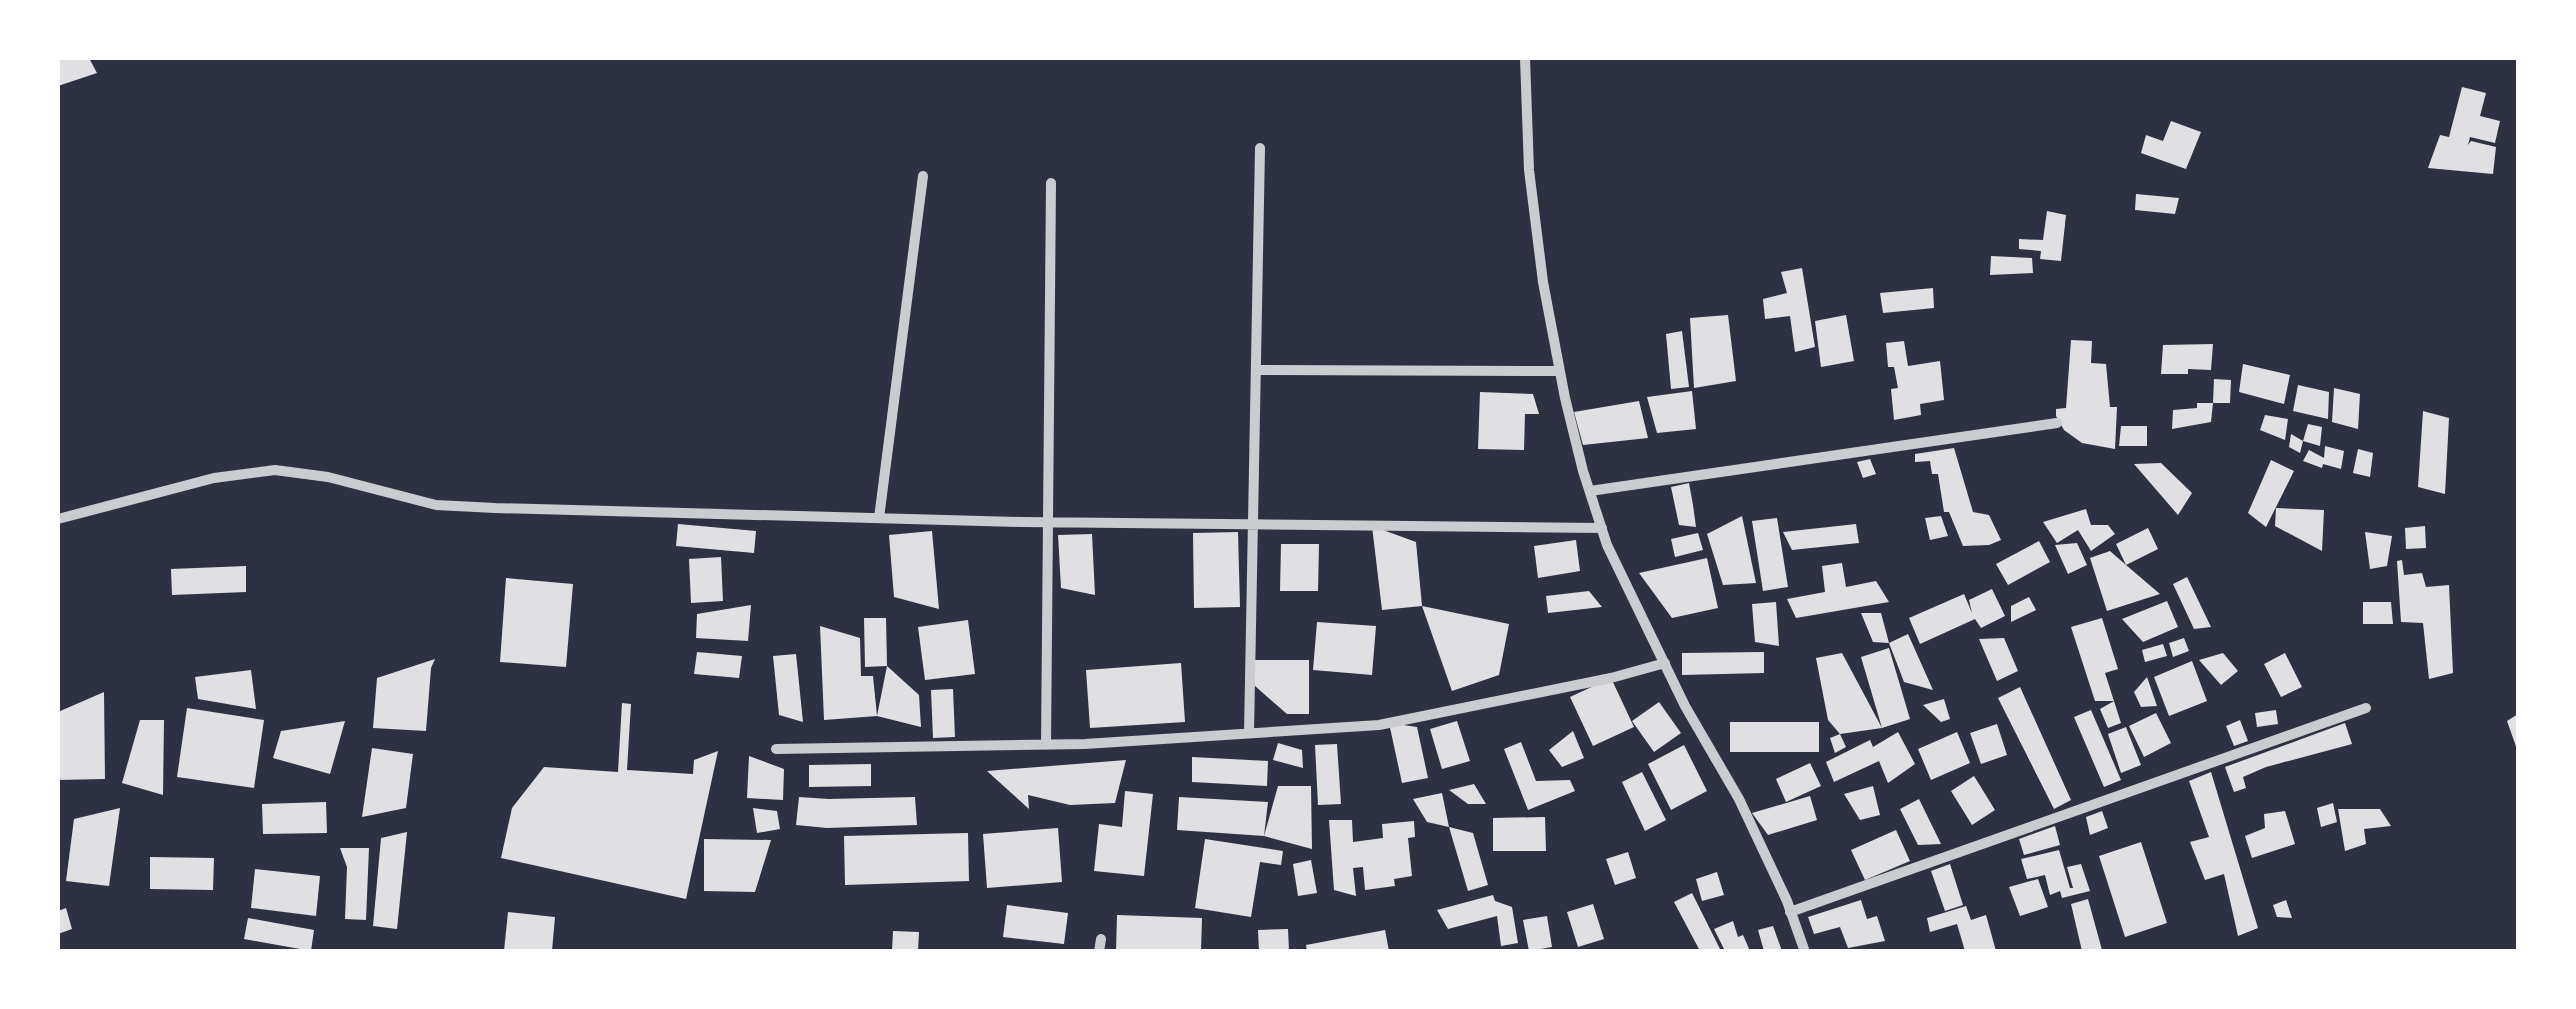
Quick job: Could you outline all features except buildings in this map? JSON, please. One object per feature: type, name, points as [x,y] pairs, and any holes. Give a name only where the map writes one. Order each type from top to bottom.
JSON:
[{"type":"street","points":[[1525,58],[1530,170],[1543,282],[1590,492],[1602,528],[1664,664],[1739,798],[1805,952]]},
{"type":"street","points":[[1249,733],[1260,148]]},
{"type":"street","points":[[879,518],[922,176]]},
{"type":"street","points":[[1046,744],[1051,183]]},
{"type":"street","points":[[1256,370],[1560,371]]},
{"type":"street","points":[[1590,492],[2057,422]]},
{"type":"street","points":[[58,519],[214,478],[275,470],[328,477],[436,505],[1048,522],[1602,528]]},
{"type":"street","points":[[776,749],[1046,744],[1379,725],[1664,664]]},
{"type":"street","points":[[1790,912],[2366,708]]},
{"type":"street","points":[[1099,952],[1101,939]]}]
